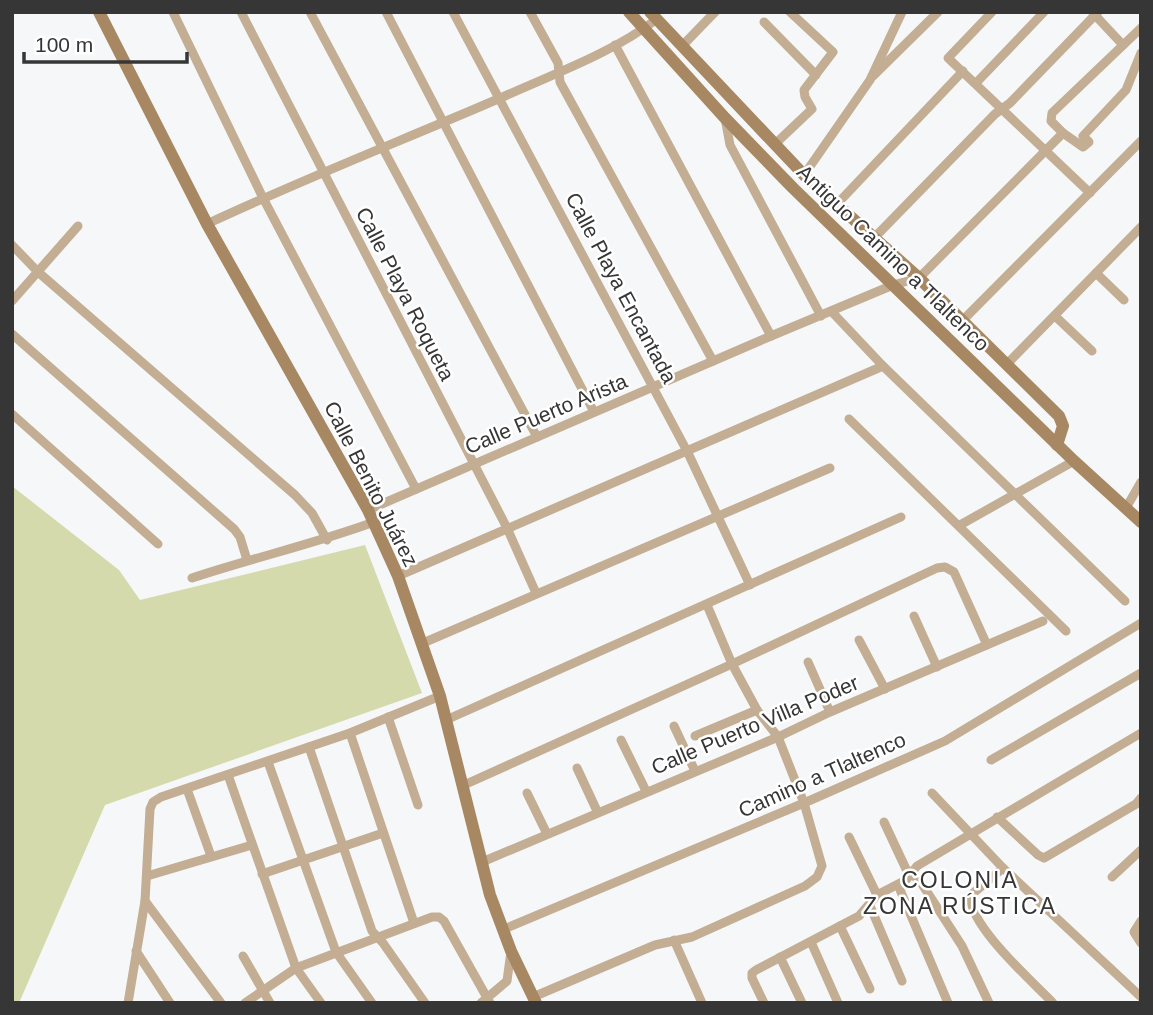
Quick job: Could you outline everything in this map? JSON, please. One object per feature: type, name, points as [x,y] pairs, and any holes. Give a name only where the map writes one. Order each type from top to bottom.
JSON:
[{"type":"street","name":"Calle Benito Juárez","points":[[99,12],[206,224],[371,516],[398,576],[440,696],[489,895],[511,951],[535,1000]]},
{"type":"street","points":[[173,12],[263,198],[416,488]]},
{"type":"street","name":"Calle Playa Roqueta","points":[[241,12],[507,528],[536,593]]},
{"type":"street","points":[[310,12],[537,437]]},
{"type":"street","points":[[386,12],[594,412]]},
{"type":"street","name":"Calle Playa Encantada","points":[[453,12],[688,453],[750,585]]},
{"type":"street","points":[[530,12],[558,63],[558,72],[567,94],[713,361]]},
{"type":"street","name":"Antiguo Camino a Tlaltenco","points":[[629,12],[725,118],[1057,445],[1141,522]]},
{"type":"street","points":[[682,45],[715,12]]},
{"type":"street","points":[[774,145],[812,109],[804,90],[832,55],[831,48],[790,12]]},
{"type":"street","points":[[804,175],[870,80],[902,12]]},
{"type":"street","points":[[870,80],[938,12]]},
{"type":"street","points":[[992,12],[948,58],[977,82],[1090,193]]},
{"type":"street","points":[[977,82],[1044,12]]},
{"type":"street","points":[[874,238],[1010,103],[1095,13],[1123,45]]},
{"type":"street","points":[[206,224],[558,72],[644,28],[653,15],[804,175],[919,278],[1059,416],[1063,426],[1057,445]]},
{"type":"street","points":[[764,22],[816,75]]},
{"type":"street","points":[[1141,28],[1052,113],[1051,121],[1083,147],[1089,142],[1083,136],[1126,90],[1141,52]]},
{"type":"street","points":[[615,45],[771,336]]},
{"type":"street","points":[[838,204],[964,71]]},
{"type":"street","points":[[725,118],[730,145],[821,316]]},
{"type":"street","points":[[919,278],[1063,133]]},
{"type":"street","points":[[962,321],[1140,144]]},
{"type":"street","points":[[12,301],[78,226]]},
{"type":"street","points":[[1007,364],[1141,227]]},
{"type":"street","points":[[12,245],[38,272],[295,495],[312,513],[327,540]]},
{"type":"street","points":[[1096,273],[1124,300]]},
{"type":"street","name":"Calle Puerto Arista","points":[[192,578],[247,560],[327,540],[416,488],[893,285],[919,278]]},
{"type":"street","points":[[832,312],[883,366],[1125,601]]},
{"type":"street","points":[[1055,316],[1091,351]]},
{"type":"street","points":[[12,334],[234,529],[240,537],[247,560]]},
{"type":"street","points":[[398,576],[688,453],[883,366]]},
{"type":"street","points":[[12,414],[158,544]]},
{"type":"street","points":[[849,419],[1066,631]]},
{"type":"street","points":[[960,525],[1074,461]]},
{"type":"street","points":[[423,643],[830,468]]},
{"type":"street","points":[[1126,508],[1141,481]]},
{"type":"street","points":[[446,720],[901,517]]},
{"type":"street","points":[[464,785],[937,568],[945,567],[954,572],[987,645]]},
{"type":"street","points":[[535,1000],[655,945],[692,937],[805,886],[817,877],[822,866],[804,803],[778,737],[757,710],[732,664],[707,605]]},
{"type":"street","points":[[914,616],[937,667]]},
{"type":"street","name":"Calle Puerto Villa Poder","points":[[482,862],[1043,621]]},
{"type":"street","name":"Camino a Tlaltenco","points":[[502,930],[804,803],[963,731],[1141,623]]},
{"type":"street","points":[[859,640],[885,689]]},
{"type":"street","points":[[808,662],[830,712]]},
{"type":"street","points":[[991,760],[1141,673]]},
{"type":"street","points":[[128,1003],[145,901],[150,809],[153,802],[350,733],[440,696]]},
{"type":"street","points":[[695,736],[757,710]]},
{"type":"street","points":[[388,717],[418,805]]},
{"type":"street","points":[[674,726],[695,771]]},
{"type":"street","points":[[350,733],[414,923]]},
{"type":"street","points":[[764,1003],[752,973],[859,916],[877,895],[898,885],[912,874],[917,866],[1141,733]]},
{"type":"street","points":[[621,740],[646,791]]},
{"type":"street","points":[[309,747],[372,931],[425,1003]]},
{"type":"street","points":[[268,762],[336,952],[372,1003]]},
{"type":"street","points":[[577,768],[597,811]]},
{"type":"street","points":[[229,775],[296,968],[321,1003]]},
{"type":"street","points":[[187,789],[211,856]]},
{"type":"street","points":[[527,793],[547,834]]},
{"type":"street","points":[[932,793],[1003,868],[1141,997]]},
{"type":"street","points":[[997,817],[1044,858],[1136,804],[1141,798]]},
{"type":"street","points":[[884,822],[906,869],[920,881],[962,946],[989,1003]]},
{"type":"street","points":[[262,874],[383,833]]},
{"type":"street","points":[[849,836],[877,895]]},
{"type":"street","points":[[147,876],[252,845]]},
{"type":"street","points":[[1112,877],[1141,850]]},
{"type":"street","points":[[1003,868],[971,895],[971,905],[1004,954],[1053,1003]]},
{"type":"street","points":[[898,885],[948,1003]]},
{"type":"street","points":[[145,901],[221,1003]]},
{"type":"street","points":[[870,906],[902,981]]},
{"type":"street","points":[[245,1003],[296,968],[432,917],[439,917],[444,921],[486,1001],[507,981],[511,951]]},
{"type":"street","points":[[1141,921],[1134,932],[1141,943]]},
{"type":"street","points":[[840,926],[870,989]]},
{"type":"street","points":[[674,940],[702,1003]]},
{"type":"street","points":[[811,942],[838,1003]]},
{"type":"street","points":[[136,951],[170,1003]]},
{"type":"street","points":[[243,956],[270,1003]]},
{"type":"street","points":[[780,957],[802,1003]]},
{"type":"green space","points":[[12,486],[119,570],[140,600],[365,545],[422,693],[105,805],[19,1003],[12,1003]]},
{"type":"district","name":"COLONIA ZONA RÚSTICA","points":[[960,893]]}]
